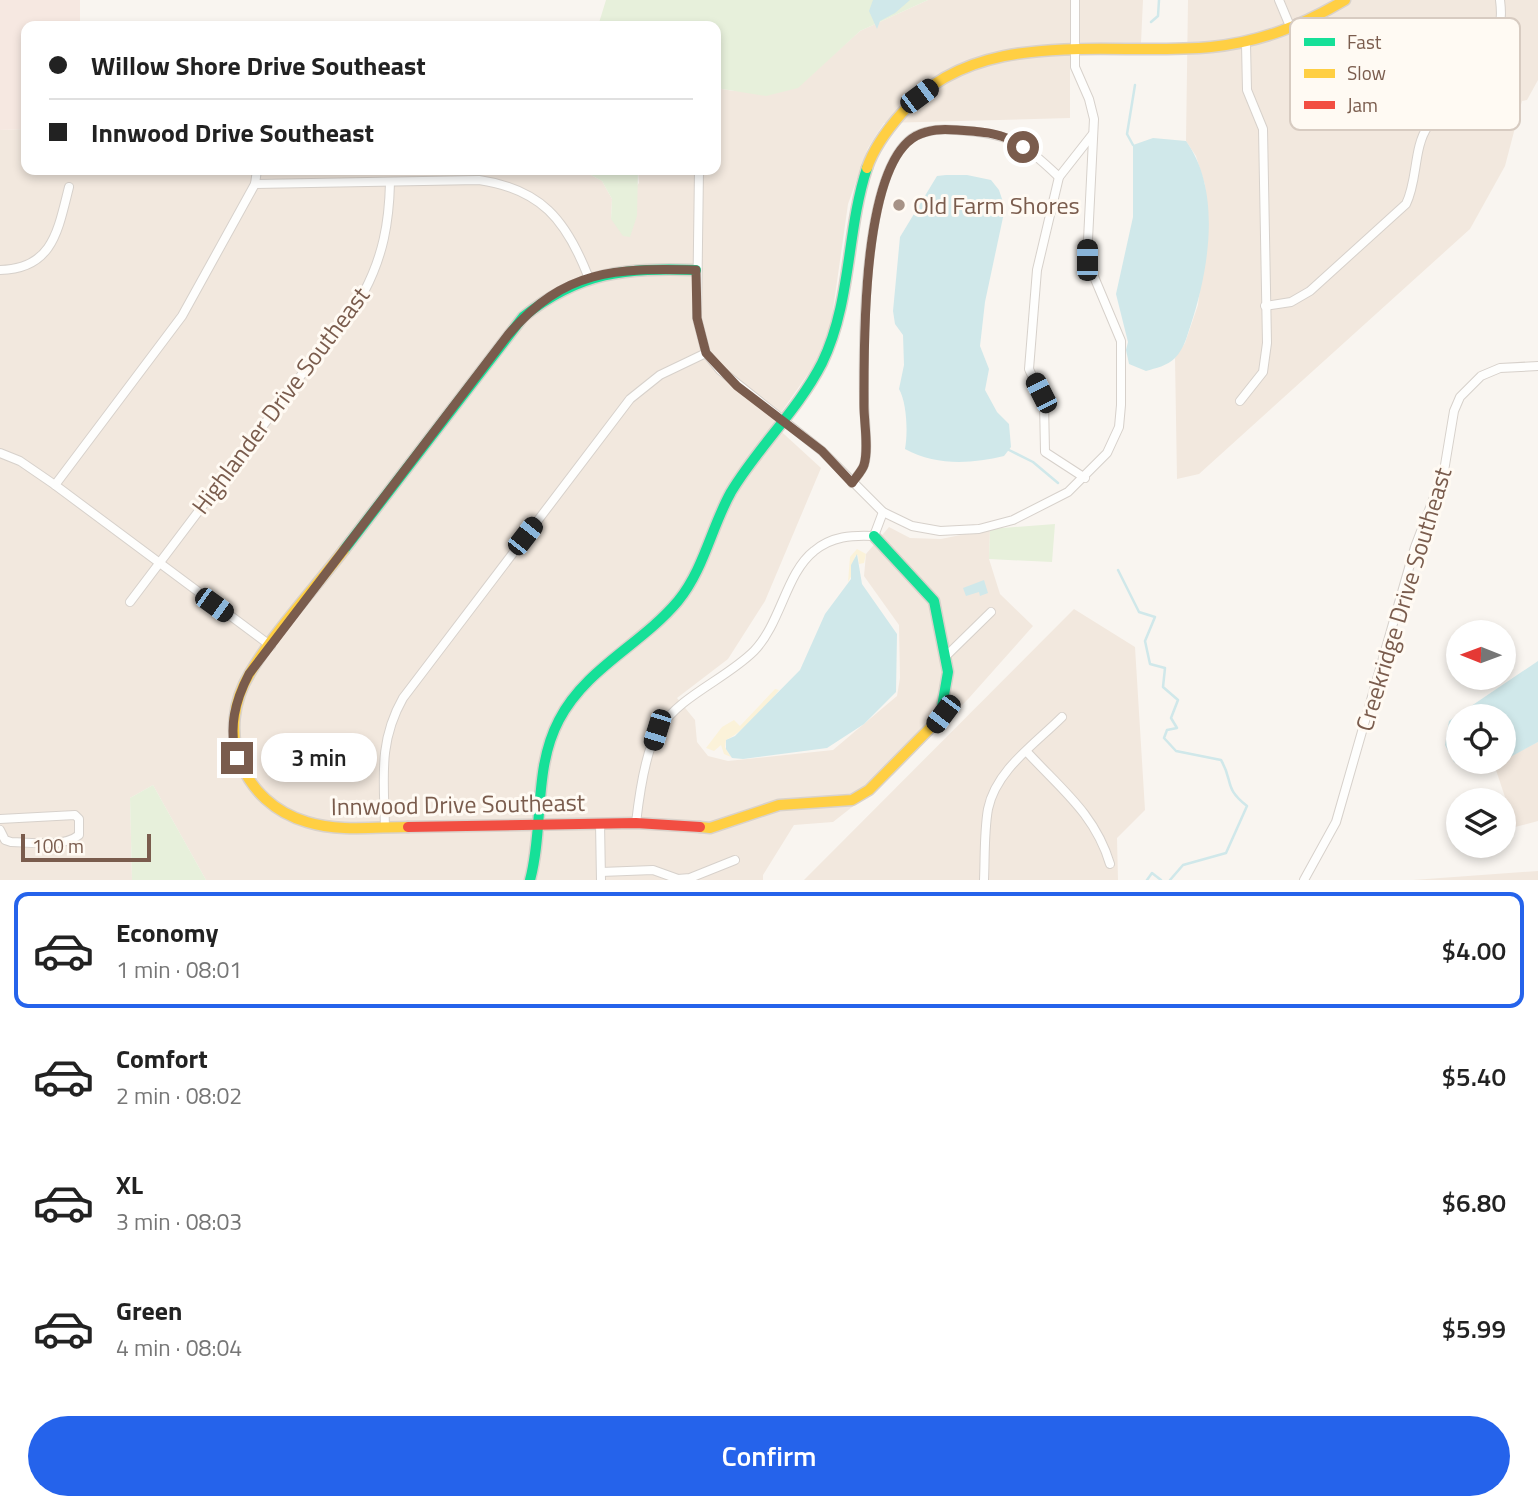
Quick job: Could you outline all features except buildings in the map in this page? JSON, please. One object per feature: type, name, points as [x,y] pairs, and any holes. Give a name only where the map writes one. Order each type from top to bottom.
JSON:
[{"type":"street","points":[[699,175],[697,318],[706,353],[737,386],[822,451],[883,512],[925,529],[979,529],[1042,508],[1085,478],[1114,441],[1119,427],[1121,405],[1121,341],[1087,260],[1094,119],[1090,99],[1079,80],[1074,50],[1075,0]]},
{"type":"street","points":[[1279,0],[1290,26]]},
{"type":"street","points":[[1314,18],[1345,0]]},
{"type":"street","points":[[1500,0],[1502,18]]},
{"type":"street","points":[[530,880],[538,845],[543,764],[557,724],[567,705],[594,671],[662,618],[684,594],[705,558],[730,496],[783,421],[829,347],[840,317],[855,205],[864,169],[896,118],[947,75],[973,62],[1013,52],[1246,44],[1290,32]]},
{"type":"street","points":[[1240,401],[1264,372],[1267,342],[1263,129],[1247,89],[1246,44]]},
{"type":"street","points":[[852,483],[864,465],[864,356],[872,235],[881,190],[898,152],[914,137],[934,129],[989,132],[1007,136],[1038,157],[1059,177]]},
{"type":"street","points":[[1265,306],[1291,302],[1310,291],[1406,204],[1412,191],[1427,130]]},
{"type":"street","points":[[1085,478],[1045,452],[1044,402],[1029,369],[1037,270],[1059,177],[1092,135]]},
{"type":"street","points":[[55,485],[182,316],[255,184],[256,175]]},
{"type":"street","points":[[255,184],[479,180],[510,186],[546,206],[559,220],[575,243],[588,276]]},
{"type":"street","name":"Highlander Drive Southeast","points":[[130,602],[364,292],[377,267],[386,238],[390,183]]},
{"type":"street","points":[[0,270],[23,268],[45,254],[54,237],[69,187]]},
{"type":"street","name":"Innwood Drive Southeast","points":[[696,270],[636,269],[588,276],[545,298],[508,335],[249,674],[237,701],[233,738],[244,776],[263,801],[288,818],[318,826],[385,828],[636,822],[710,828],[779,805],[852,800],[869,790],[904,757],[943,714],[948,672],[933,601],[874,536]]},
{"type":"street","points":[[385,828],[384,749],[388,726],[402,698],[630,399],[660,376],[706,353]]},
{"type":"street","name":"Creekridge Drive Southeast","points":[[1304,880],[1336,822],[1415,547],[1444,471],[1454,411],[1461,397],[1482,376],[1500,368],[1538,366]]},
{"type":"street","points":[[0,453],[20,461],[55,485],[157,564],[271,646]]},
{"type":"street","points":[[636,822],[640,793],[657,730],[691,699],[754,651],[778,616],[797,570],[813,551],[831,540],[851,535],[874,536],[883,512]]},
{"type":"street","points":[[945,657],[991,612]]},
{"type":"street","points":[[984,880],[991,800],[1002,778],[1062,717]]},
{"type":"street","points":[[1027,752],[1090,818],[1103,839],[1110,864]]},
{"type":"street","points":[[0,819],[75,815],[81,826],[79,835],[72,841],[58,842],[11,842],[5,840],[0,830]]},
{"type":"street","points":[[600,823],[601,876],[653,870],[678,879],[690,878],[734,860]]},
{"type":"shaded area","points":[[0,0],[80,0],[80,21],[21,21],[21,129],[0,130]]},
{"type":"shaded area","points":[[928,0],[1143,0],[1141,43],[1070,42],[1070,118],[884,123],[868,148],[848,204],[831,324],[815,364],[773,424],[821,468],[765,601],[728,659],[677,698],[695,720],[697,742],[708,756],[728,761],[833,750],[897,696],[900,678],[899,625],[864,576],[866,554],[889,527],[910,538],[941,539],[990,529],[989,559],[1000,594],[1033,626],[969,698],[893,775],[833,822],[794,825],[763,875],[763,880],[206,880],[153,785],[130,798],[132,880],[0,880],[0,130],[21,129],[21,175],[591,175],[602,181],[612,199],[611,219],[639,183],[638,175],[721,175],[721,89],[734,91],[833,55],[860,31]]},
{"type":"shaded area","points":[[1188,0],[1538,0],[1538,80],[1527,100],[1522,101],[1520,109],[1520,18],[1290,18],[1290,130],[1514,130],[1505,166],[1470,229],[1199,474],[1177,479],[1175,358],[1185,343],[1198,305],[1208,222],[1205,185],[1196,156],[1186,141]]},
{"type":"shaded area","points":[[1074,609],[1135,647],[1145,810],[1117,838],[1118,880],[804,880]]},
{"type":"shaded area","points":[[1538,742],[1538,821],[1516,827],[1516,788],[1502,788],[1497,774],[1516,774],[1516,753]]},
{"type":"shaded area","points":[[1538,871],[1538,880],[1413,880]]},
{"type":"green space","points":[[606,0],[928,0],[860,31],[798,88],[766,96],[721,89],[721,21],[600,21]]},
{"type":"green space","points":[[591,175],[638,175],[637,216],[630,237],[623,236],[611,219],[612,199],[602,181]]},
{"type":"green space","points":[[1055,524],[1052,562],[989,559],[990,529]]},
{"type":"green space","points":[[153,785],[206,880],[132,880],[130,798]]},
{"type":"sand","points":[[857,549],[866,554],[864,563],[859,564],[858,555],[855,556],[853,573],[848,582],[850,557]]},
{"type":"sand","points":[[775,689],[779,690],[762,711],[726,740],[725,747],[731,757],[724,754],[721,745],[714,751],[706,748],[722,727],[734,720],[740,726]]},
{"type":"water","points":[[873,0],[910,0],[880,21],[877,29],[869,11]]},
{"type":"water","points":[[1153,138],[1186,141],[1197,161],[1204,183],[1209,231],[1203,279],[1183,346],[1168,363],[1146,371],[1129,364],[1126,350],[1128,342],[1116,294],[1133,217],[1133,145]]},
{"type":"water","points":[[967,175],[991,180],[999,190],[1005,208],[985,302],[980,346],[989,369],[985,390],[997,412],[1009,424],[1011,447],[1004,456],[979,461],[941,461],[905,449],[906,418],[899,389],[904,365],[903,335],[895,324],[893,311],[900,237],[937,176]]},
{"type":"water","points":[[857,554],[862,584],[897,634],[896,692],[864,724],[827,748],[743,759],[732,758],[726,749],[726,740],[735,736],[800,670],[825,614],[851,579],[851,565]]},
{"type":"water","points":[[984,580],[988,593],[980,596],[979,592],[966,596],[963,588]]},
{"type":"water","points":[[1538,661],[1538,742],[1516,754],[1516,704],[1474,704],[1495,690],[1516,690],[1516,676]]},
{"type":"waterway","points":[[1151,22],[1158,16],[1159,0]]},
{"type":"waterway","points":[[1133,145],[1127,134],[1135,85]]},
{"type":"waterway","points":[[1009,450],[1033,462],[1058,483]]},
{"type":"waterway","points":[[1118,570],[1139,612],[1155,617],[1145,641],[1150,664],[1165,668],[1163,687],[1178,700],[1171,718],[1177,728],[1167,730],[1164,738],[1176,751],[1221,760],[1232,789],[1247,806],[1226,853],[1183,865],[1170,880]]},
{"type":"waterway","points":[[1147,880],[1152,873],[1161,880]]},
{"type":"traffic: fast","points":[[530,880],[545,758],[559,720],[584,686],[663,617],[687,589],[731,492],[801,397],[822,363],[839,315],[855,217],[867,168]]},
{"type":"traffic: fast","points":[[344,550],[523,317],[564,290],[584,281],[626,272],[696,270]]},
{"type":"traffic: fast","points":[[874,536],[934,601],[948,672],[940,718]]},
{"type":"traffic: slow","points":[[1311,18],[1345,0]]},
{"type":"traffic: slow","points":[[867,168],[881,139],[901,114],[932,86],[967,67],[1005,56],[1046,50],[1171,49],[1229,45],[1264,37],[1290,27]]},
{"type":"traffic: slow","points":[[344,550],[282,626],[250,673],[239,696],[235,741],[251,782],[266,799],[284,813],[307,822],[332,827],[408,827]]},
{"type":"traffic: slow","points":[[700,827],[710,828],[779,805],[852,800],[869,790],[940,718]]},
{"type":"traffic: jam","points":[[408,827],[636,823],[700,827]]},
{"type":"place","name":"Old Farm Shores","points":[[899,205]]},
{"type":"route","points":[[237,758],[233,719],[237,701],[249,674],[508,335],[523,317],[545,298],[588,276],[608,272],[636,269],[696,270],[697,318],[706,353],[737,386],[822,451],[841,468],[852,483],[864,465],[864,356],[872,235],[885,178],[898,152],[914,137],[934,129],[989,132],[1007,136],[1023,147]]}]
